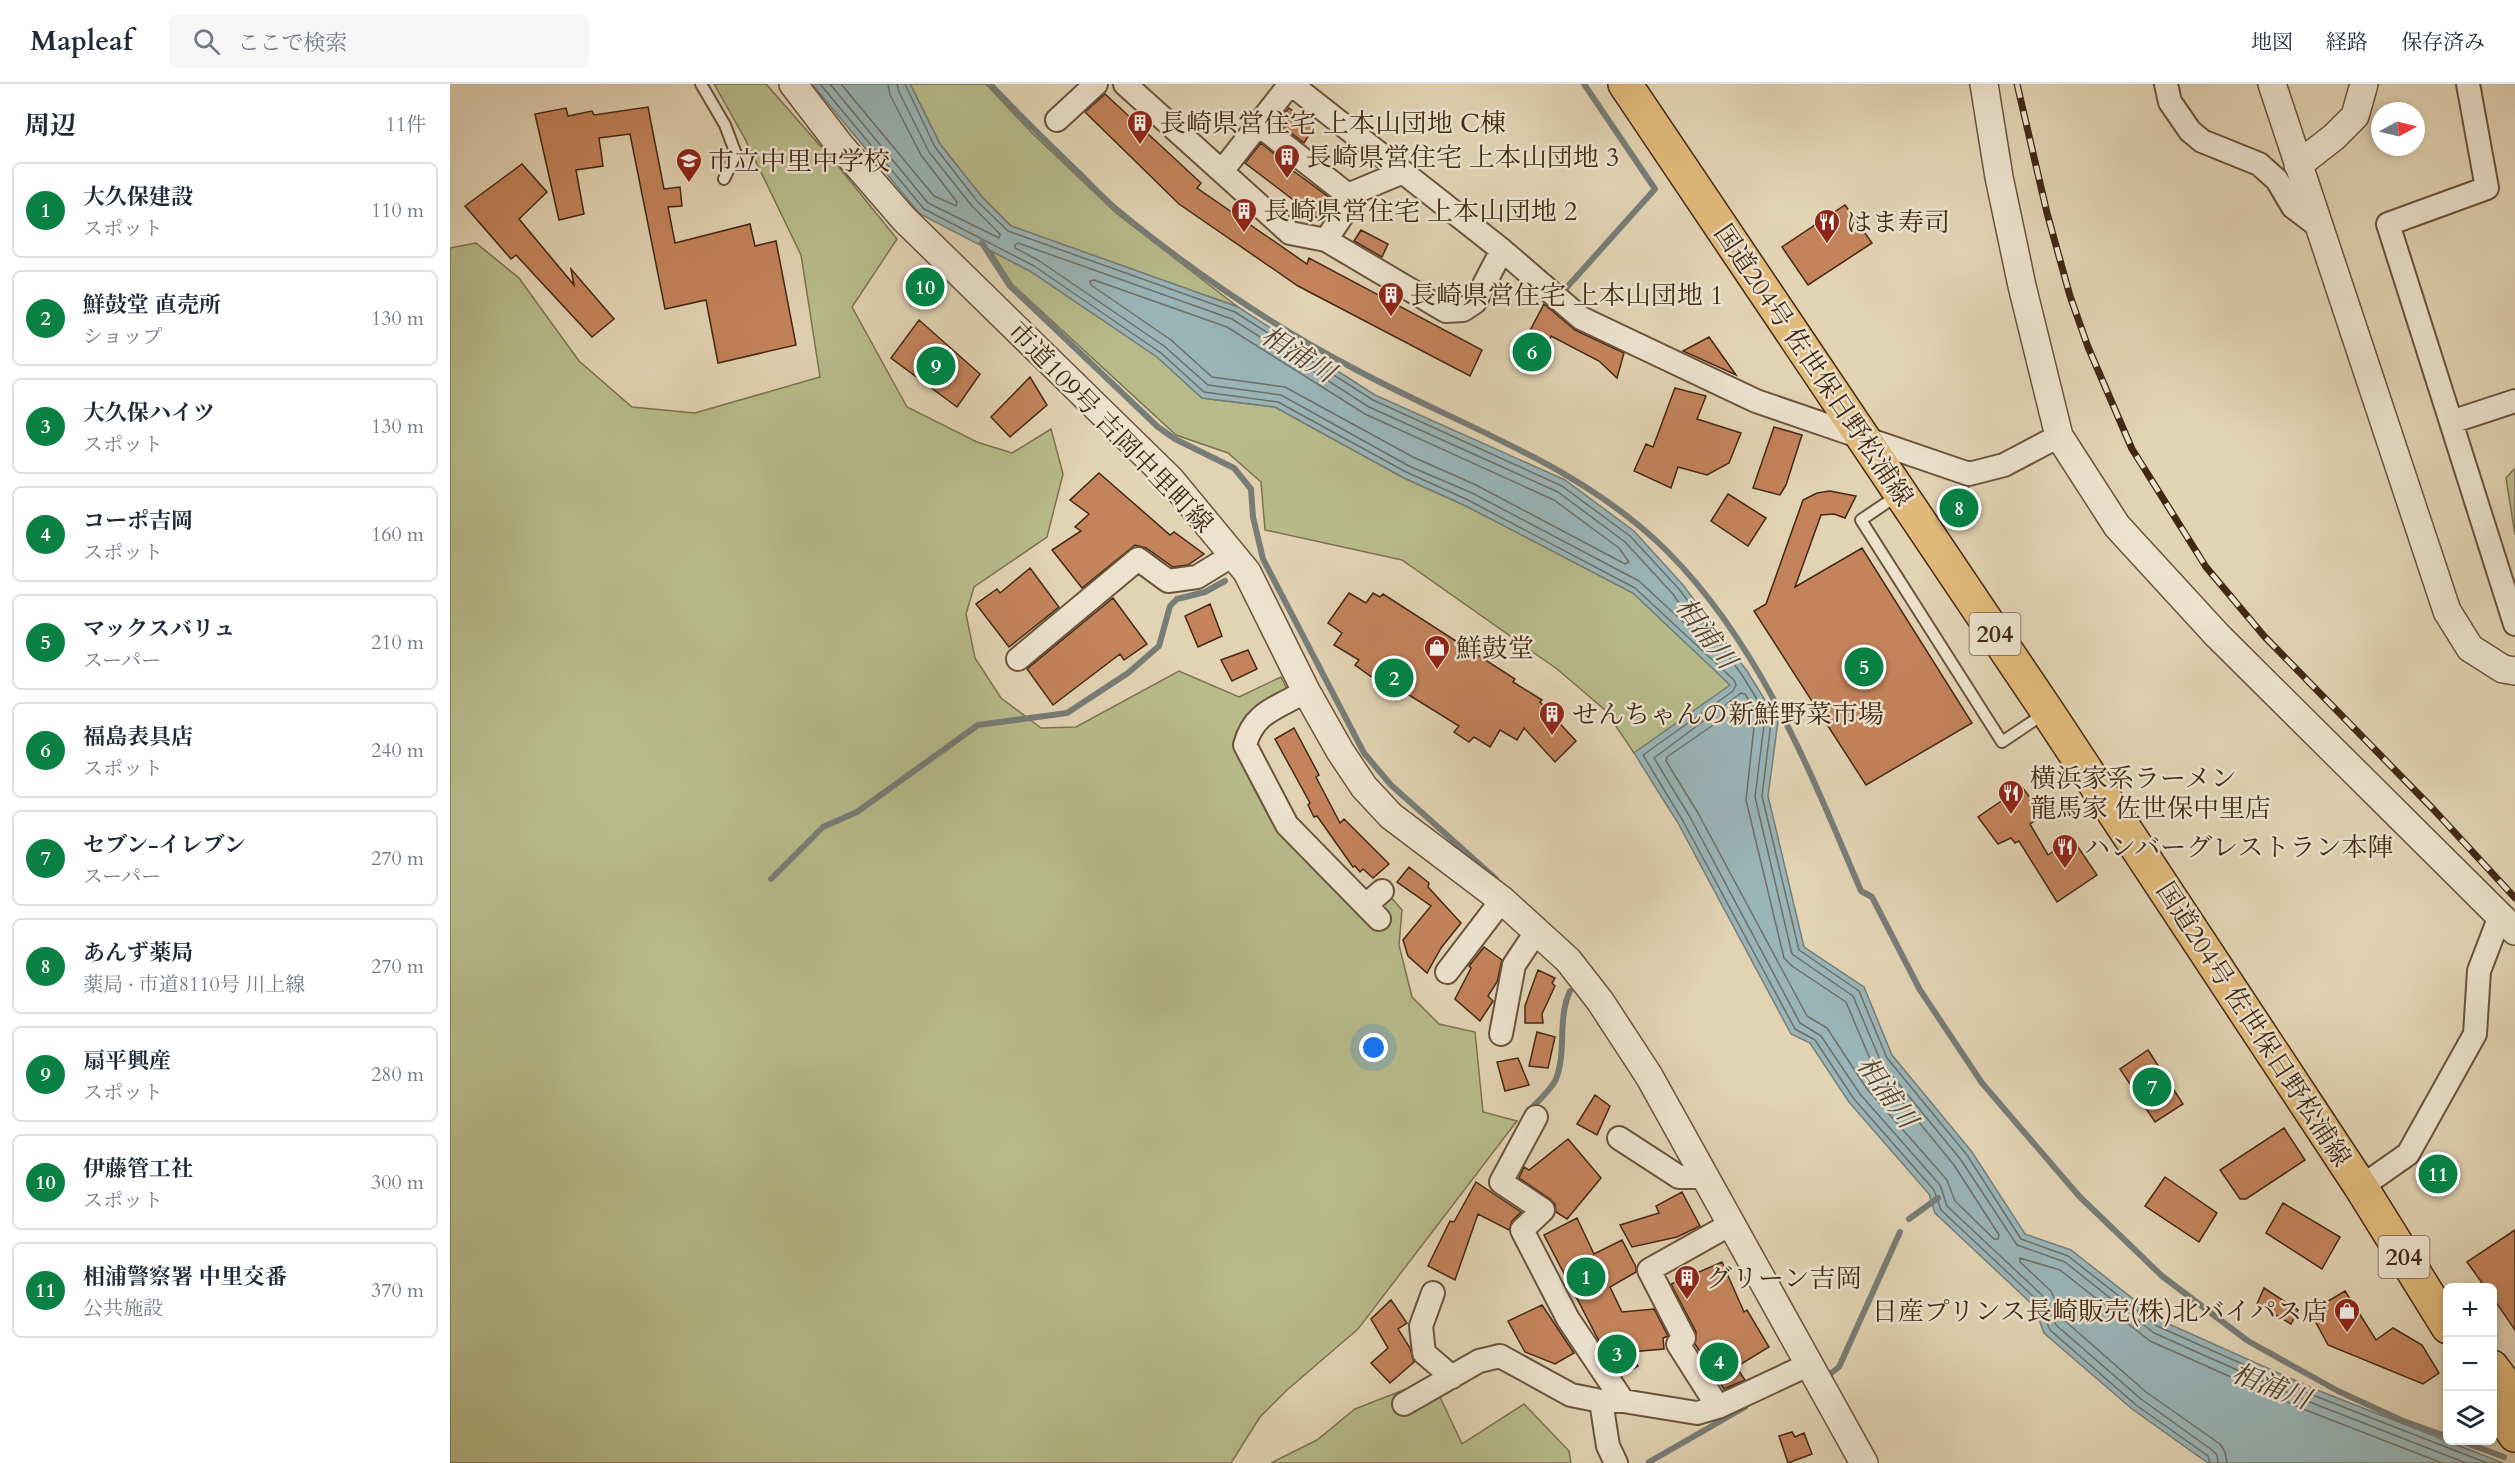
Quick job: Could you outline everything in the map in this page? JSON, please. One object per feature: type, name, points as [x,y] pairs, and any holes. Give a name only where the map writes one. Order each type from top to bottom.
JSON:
[{"type":"highway","name":"国道204号 佐世保日野松浦線","points":[[1625,84],[2047,711],[2361,1187],[2443,1319]]},
{"type":"highway","name":"国道204号 佐世保日野松浦線","points":[[2361,1187],[2443,1299]]},
{"type":"highway","points":[[2497,1377],[2514,1421]]},
{"type":"highway","points":[[2497,1404],[2514,1421]]},
{"type":"street","name":"市道109号 吉岡中里町線","points":[[793,84],[839,144],[904,219],[1171,480],[1247,572],[1306,692],[1358,778],[1391,816],[1502,900],[1568,960],[1600,1001],[1649,1076],[1864,1463]]},
{"type":"street","points":[[1057,120],[1096,84]]},
{"type":"street","points":[[1125,84],[1290,233],[1326,240],[1446,311],[1463,310],[1475,302],[1502,250]]},
{"type":"street","points":[[1222,171],[1291,84],[1502,250],[1581,318],[1756,401],[1969,474],[2004,465],[2059,436]]},
{"type":"street","points":[[1984,84],[2022,286],[2059,436],[2117,526],[2194,610],[2507,924],[2479,971],[2475,1034],[2408,1154],[2361,1187]]},
{"type":"street","points":[[2166,84],[2170,102],[2190,131],[2202,141],[2259,164],[2277,180],[2293,207],[2318,226]]},
{"type":"street","points":[[2271,84],[2446,611],[2470,648],[2503,669],[2515,671]]},
{"type":"street","points":[[2298,165],[2334,137],[2355,116],[2364,84]]},
{"type":"street","points":[[2468,84],[2487,188],[2388,224],[2515,624]]},
{"type":"street","points":[[1259,125],[1353,199],[1326,240]]},
{"type":"street","points":[[1348,195],[1403,172]]},
{"type":"street","points":[[2451,422],[2515,401]]},
{"type":"street","points":[[1018,659],[1138,558],[1168,581],[1197,577],[1233,555]]},
{"type":"street","points":[[1306,692],[1257,719],[1249,730],[1245,745],[1287,825],[1376,905]]},
{"type":"street","points":[[1447,972],[1502,900]]},
{"type":"street","points":[[1501,1034],[1514,965],[1536,932]]},
{"type":"street","points":[[1536,1117],[1501,1182],[1543,1210],[1522,1230],[1612,1401],[1608,1446],[1616,1463]]},
{"type":"street","points":[[1619,1138],[1679,1177],[1705,1177]]},
{"type":"street","points":[[1718,1407],[1678,1344],[1684,1338],[1649,1270],[1731,1224]]},
{"type":"street","points":[[1433,1293],[1421,1326],[1424,1353],[1452,1377]]},
{"type":"street","points":[[1404,1404],[1479,1360],[1500,1356],[1521,1365],[1571,1395],[1697,1413],[1718,1407],[1810,1365]]},
{"type":"lane","points":[[700,84],[724,125],[736,154],[724,179]]},
{"type":"lane","points":[[1900,493],[1861,520],[2002,742],[2047,711]]},
{"type":"green space","points":[[714,84],[766,84],[838,166],[897,239],[852,307],[907,407],[977,442],[1012,453],[1051,429],[1063,474],[1047,537],[974,587],[966,614],[975,658],[1001,698],[1041,728],[1076,727],[1179,671],[1239,697],[1281,677],[1289,693],[1246,715],[1236,748],[1280,827],[1380,908],[1389,895],[1402,910],[1399,945],[1412,997],[1439,1024],[1475,1032],[1483,1112],[1517,1121],[1358,1329],[1287,1390],[1260,1417],[1231,1463],[450,1463],[450,248],[476,243],[519,278],[579,361],[632,407],[695,413],[820,377],[801,255],[744,137]]},
{"type":"green space","points":[[910,84],[986,84],[1031,132],[1116,213],[1238,307],[1011,226],[982,197],[940,144]]},
{"type":"green space","points":[[991,251],[1030,271],[1157,357],[1202,398],[1275,407],[1404,478],[1466,506],[1633,593],[1731,685],[1634,753],[1605,710],[1557,669],[1402,560],[1265,530],[1261,482],[1228,453],[1176,435],[1012,284]]},
{"type":"green space","points":[[2515,468],[2515,535],[2506,478]]},
{"type":"green space","points":[[1406,1389],[1439,1395],[1462,1444],[1524,1404],[1569,1451],[1571,1463],[1271,1463],[1317,1440],[1355,1409]]},
{"type":"water","name":"相浦川","points":[[812,84],[910,84],[940,144],[982,197],[1011,226],[1238,307],[1375,395],[1565,480],[1634,531],[1683,585],[1747,671],[1778,721],[1768,796],[1804,947],[1864,987],[1892,1055],[1972,1152],[2025,1234],[2071,1250],[2160,1320],[2312,1388],[2443,1439],[2443,1445],[2457,1445],[2503,1463],[2208,1463],[2132,1409],[2044,1333],[2034,1306],[1935,1213],[1929,1194],[1849,1102],[1810,1043],[1791,1034],[1678,823],[1634,753],[1730,685],[1633,593],[1466,506],[1404,478],[1275,407],[1202,398],[1157,357],[1030,271],[920,214]]},
{"type":"building","points":[[1105,94],[1201,183],[1197,188],[1307,264],[1309,258],[1482,350],[1470,376],[1298,286],[1179,204],[1085,112]]},
{"type":"building","points":[[648,107],[664,189],[680,187],[682,206],[668,207],[675,243],[750,224],[755,246],[776,241],[796,345],[718,363],[706,300],[665,309],[630,134],[599,138],[603,166],[576,170],[584,214],[559,220],[535,114],[566,108],[568,116],[592,111],[594,115]]},
{"type":"building","points":[[1289,108],[1314,127],[1304,143],[1277,122]]},
{"type":"building","name":"長崎県営住宅 上本山団地 3","points":[[1261,143],[1288,167],[1334,201],[1321,221],[1245,163]]},
{"type":"building","points":[[522,164],[547,192],[519,219],[574,285],[571,269],[614,319],[592,337],[516,255],[511,259],[465,206]]},
{"type":"building","name":"はま寿司","points":[[1845,205],[1872,243],[1808,285],[1782,247]]},
{"type":"building","points":[[1361,230],[1388,244],[1382,257],[1354,241]]},
{"type":"building","points":[[924,269],[943,287],[927,305],[908,287]]},
{"type":"building","points":[[1544,304],[1575,330],[1624,353],[1617,378],[1599,361],[1551,336],[1540,365],[1516,357]]},
{"type":"building","points":[[919,320],[980,374],[957,407],[891,358]]},
{"type":"building","points":[[1709,337],[1736,375],[1683,351]]},
{"type":"building","points":[[1030,377],[1047,405],[1010,437],[991,417]]},
{"type":"building","points":[[1675,388],[1706,396],[1697,419],[1741,433],[1729,463],[1707,475],[1678,467],[1671,488],[1634,471],[1646,444],[1653,447]]},
{"type":"building","points":[[1774,427],[1802,435],[1786,485],[1780,495],[1753,488]]},
{"type":"building","points":[[1099,473],[1170,535],[1174,532],[1204,554],[1188,565],[1173,567],[1146,548],[1135,545],[1082,588],[1052,550],[1081,531],[1075,527],[1089,514],[1070,500]]},
{"type":"building","points":[[1968,487],[1977,501],[1956,515],[1947,500]]},
{"type":"building","points":[[1830,491],[1856,496],[1845,518],[1834,514],[1821,515],[1795,587],[1862,548],[1972,723],[1866,785],[1754,611],[1766,604],[1803,500],[1817,493]]},
{"type":"building","points":[[1728,494],[1766,518],[1748,546],[1711,521]]},
{"type":"building","points":[[1030,568],[1059,607],[1009,647],[976,604],[997,589],[1000,593]]},
{"type":"building","name":"鮮鼓堂","points":[[1349,593],[1366,603],[1373,593],[1380,597],[1383,594],[1515,679],[1513,682],[1542,700],[1540,702],[1576,741],[1555,762],[1524,728],[1517,740],[1500,730],[1490,747],[1474,737],[1469,742],[1454,732],[1459,726],[1401,690],[1397,695],[1355,665],[1359,660],[1334,645],[1342,633],[1328,623]]},
{"type":"building","points":[[1113,598],[1147,644],[1124,660],[1120,654],[1053,705],[1027,669]]},
{"type":"building","points":[[1210,604],[1222,636],[1198,647],[1185,616]]},
{"type":"building","points":[[1248,650],[1257,669],[1232,681],[1221,660]]},
{"type":"building","points":[[1294,728],[1319,775],[1316,777],[1340,823],[1344,819],[1389,864],[1373,878],[1363,869],[1360,872],[1355,866],[1353,867],[1317,816],[1314,817],[1308,805],[1310,803],[1275,739]]},
{"type":"building","points":[[2022,787],[2043,815],[2030,824],[2048,855],[2072,838],[2097,875],[2057,902],[2019,841],[2015,843],[2011,838],[1998,844],[1978,817]]},
{"type":"building","points":[[1409,867],[1429,883],[1428,887],[1461,923],[1441,948],[1427,973],[1408,956],[1403,940],[1431,906],[1397,882]]},
{"type":"building","points":[[1484,947],[1502,960],[1497,982],[1488,996],[1493,1001],[1480,1021],[1455,999],[1471,968],[1469,966]]},
{"type":"building","points":[[1538,970],[1555,978],[1552,983],[1555,986],[1542,1014],[1543,1023],[1525,1023],[1525,1006]]},
{"type":"building","points":[[1537,1032],[1555,1037],[1548,1068],[1529,1066]]},
{"type":"building","points":[[2148,1050],[2183,1104],[2155,1122],[2120,1069]]},
{"type":"building","points":[[1518,1058],[1529,1085],[1505,1091],[1497,1062]]},
{"type":"building","points":[[1595,1095],[1610,1106],[1597,1135],[1577,1124]]},
{"type":"building","points":[[2284,1128],[2305,1160],[2246,1199],[2240,1199],[2220,1170]]},
{"type":"building","points":[[1568,1139],[1601,1178],[1567,1219],[1556,1212],[1555,1204],[1550,1199],[1519,1178],[1524,1167],[1529,1170]]},
{"type":"building","points":[[2446,1158],[2455,1177],[2432,1191],[2422,1172]]},
{"type":"building","points":[[2165,1177],[2217,1213],[2199,1242],[2145,1206]]},
{"type":"building","points":[[1476,1182],[1521,1212],[1512,1221],[1509,1230],[1478,1214],[1455,1280],[1428,1266],[1450,1221],[1454,1222]]},
{"type":"building","points":[[1682,1192],[1700,1226],[1677,1237],[1632,1247],[1620,1225],[1659,1213],[1656,1206]]},
{"type":"building","points":[[2283,1203],[2340,1237],[2322,1269],[2266,1233]]},
{"type":"building","points":[[1577,1218],[1594,1254],[1622,1240],[1636,1267],[1636,1272],[1610,1287],[1622,1312],[1654,1309],[1668,1336],[1663,1338],[1664,1349],[1630,1352],[1638,1366],[1622,1376],[1598,1339],[1544,1235]]},
{"type":"building","points":[[2515,1230],[2515,1330],[2497,1304],[2497,1283],[2482,1283],[2467,1262]]},
{"type":"building","points":[[1722,1262],[1744,1312],[1747,1310],[1769,1347],[1736,1367],[1745,1380],[1724,1389],[1695,1344],[1696,1332],[1671,1284]]},
{"type":"building","points":[[2264,1288],[2298,1310],[2291,1324],[2257,1304]]},
{"type":"building","name":"日産プリンス長崎販売(株)北バイパス店","points":[[2345,1291],[2376,1340],[2393,1328],[2422,1345],[2439,1373],[2423,1384],[2328,1345],[2314,1319],[2318,1307]]},
{"type":"building","points":[[1391,1300],[1407,1323],[1398,1329],[1410,1348],[1414,1362],[1390,1383],[1371,1363],[1388,1348],[1371,1319]]},
{"type":"building","points":[[1542,1305],[1574,1353],[1555,1364],[1525,1352],[1508,1321]]},
{"type":"building","points":[[1792,1432],[1795,1437],[1804,1433],[1812,1454],[1788,1463],[1779,1436]]},
{"type":"waterway","name":"相浦川","points":[[990,84],[1111,204],[1148,235],[1204,276],[1261,315],[1351,367],[1557,470],[1596,494],[1633,521],[1668,552],[1701,589],[1730,628],[1756,669],[1802,756],[1861,891],[1872,897],[1920,990],[1982,1083],[2079,1196],[2162,1276],[2248,1341],[2338,1391],[2401,1420],[2443,1435]]},
{"type":"waterway","points":[[1560,295],[1655,189],[1584,84]]},
{"type":"waterway","points":[[982,243],[1009,285],[1158,427],[1175,439],[1234,468],[1251,489],[1253,517],[1263,559],[1364,753],[1391,785],[1496,879]]},
{"type":"waterway","points":[[771,879],[823,827],[857,812],[978,725],[1067,713],[1128,673],[1159,646],[1170,606],[1177,599],[1205,592],[1225,581]]},
{"type":"waterway","points":[[1529,1111],[1556,1079],[1561,1057],[1564,1013],[1570,991]]},
{"type":"waterway","points":[[1909,1219],[1938,1198]]},
{"type":"waterway","points":[[1830,1374],[1839,1367],[1900,1232]]},
{"type":"waterway","points":[[1649,1462],[1745,1407]]},
{"type":"waterway","points":[[2472,1445],[2504,1457]]},
{"type":"railway","points":[[2017,84],[2047,213],[2070,296],[2088,347],[2132,449],[2206,567],[2264,636],[2434,810],[2515,898]]},
{"type":"place","name":"長崎県営住宅 上本山団地 C棟","points":[[1140,146]]},
{"type":"place","name":"長崎県営住宅 上本山団地 3","points":[[1287,180]]},
{"type":"place","name":"市立中里中学校","points":[[689,184]]},
{"type":"place","name":"長崎県営住宅 上本山団地 2","points":[[1244,234]]},
{"type":"place","name":"はま寿司","points":[[1827,245]]},
{"type":"place","name":"伊藤管工社","points":[[925,287]]},
{"type":"place","name":"長崎県営住宅 上本山団地 1","points":[[1391,318]]},
{"type":"place","name":"福島表具店","points":[[1532,352]]},
{"type":"place","name":"扇平興産","points":[[936,366]]},
{"type":"place","name":"あんず薬局","points":[[1959,508]]},
{"type":"place","name":"マックスバリュ","points":[[1864,667]]},
{"type":"place","name":"鮮鼓堂","points":[[1437,671]]},
{"type":"place","name":"鮮鼓堂 直売所","points":[[1394,678]]},
{"type":"place","name":"せんちゃんの新鮮野菜市場","points":[[1552,737]]},
{"type":"place","name":"横浜家系ラーメン 龍馬家 佐世保中里店","points":[[2011,816]]},
{"type":"place","name":"ハンバーグレストラン本陣","points":[[2065,870]]},
{"type":"place","name":"セブン-イレブン","points":[[2152,1087]]},
{"type":"place","name":"相浦警察署 中里交番","points":[[2438,1174]]},
{"type":"place","name":"大久保建設","points":[[1586,1277]]},
{"type":"place","name":"グリーン吉岡","points":[[1687,1301]]},
{"type":"place","name":"日産プリンス長崎販売(株)北バイパス店","points":[[2347,1334]]},
{"type":"place","name":"大久保ハイツ","points":[[1617,1354]]},
{"type":"place","name":"コーポ吉岡","points":[[1719,1362]]}]
